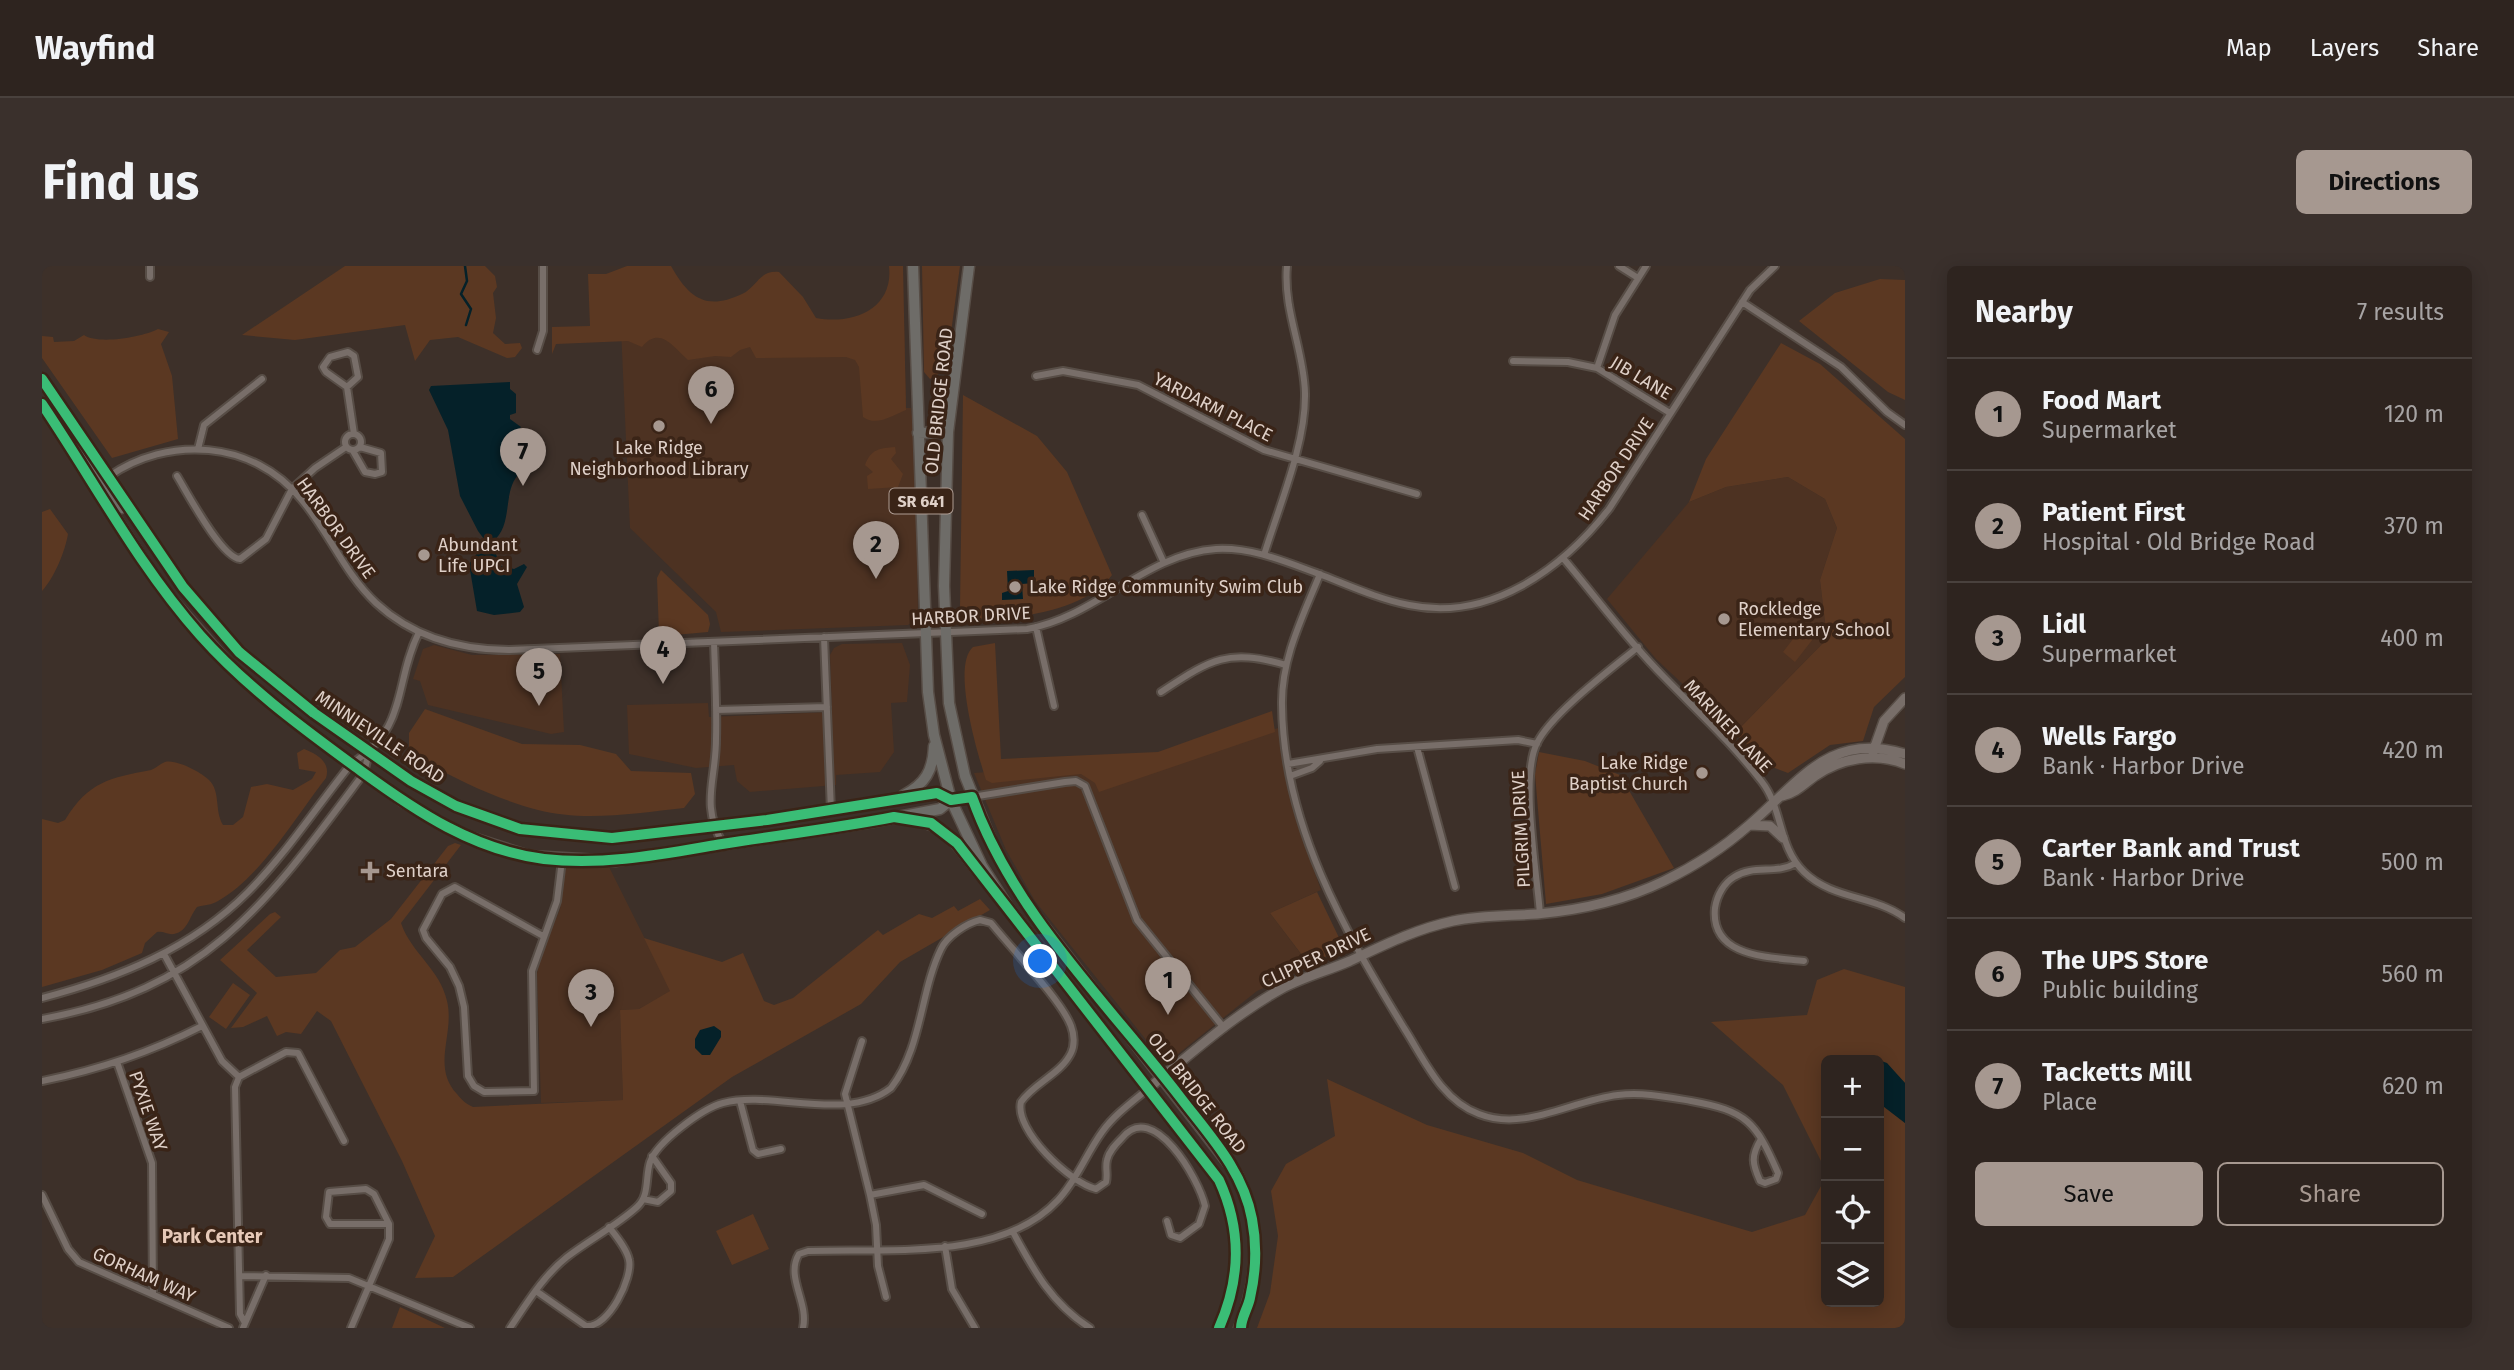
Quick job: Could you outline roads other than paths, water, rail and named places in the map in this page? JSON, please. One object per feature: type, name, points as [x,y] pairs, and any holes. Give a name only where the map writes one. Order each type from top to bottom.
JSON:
[{"type":"main road","name":"OLD BRIDGE ROAD","points":[[913,266],[926,633],[934,735],[951,800],[974,852],[998,892],[1209,1163],[1231,1211],[1237,1245],[1236,1275],[1219,1328]]},
{"type":"main road","name":"OLD BRIDGE ROAD","points":[[969,266],[948,432],[946,632],[953,729],[972,797],[995,850],[1034,914],[1230,1162],[1249,1204],[1255,1243],[1255,1270],[1249,1303],[1240,1327]]},
{"type":"main road","name":"MINNIEVILLE ROAD","points":[[42,379],[197,605],[239,652],[288,694],[369,752],[435,796],[478,816],[520,829],[612,838],[831,811],[937,793],[951,800]]},
{"type":"main road","points":[[42,391],[117,503],[148,536]]},
{"type":"main road","name":"MINNIEVILLE ROAD","points":[[42,404],[147,567],[189,622],[261,694],[415,810],[449,829],[512,853],[562,860],[624,860],[940,809],[951,800],[972,797]]},
{"type":"main road","points":[[918,433],[948,432]]},
{"type":"main road","points":[[894,800],[915,789],[926,779],[933,762],[934,735]]},
{"type":"main road","points":[[894,817],[928,822],[944,830],[998,892]]},
{"type":"street","points":[[150,266],[150,277]]},
{"type":"street","points":[[537,350],[543,331],[543,266]]},
{"type":"street","points":[[1264,555],[1301,428],[1305,394],[1289,308],[1287,266]]},
{"type":"street","points":[[1619,266],[1638,278]]},
{"type":"street","points":[[1597,368],[1608,329],[1646,266]]},
{"type":"street","name":"HARBOR DRIVE","points":[[108,477],[156,454],[198,449],[219,451],[251,461],[292,489],[362,589],[386,611],[419,632],[450,644],[490,650],[1036,627],[1073,614],[1164,564],[1216,549],[1235,549],[1264,555],[1394,601],[1444,608],[1478,604],[1507,593],[1563,558],[1609,509],[1742,302],[1760,279],[1775,266]]},
{"type":"street","points":[[1742,302],[1841,367],[1887,412],[1905,425]]},
{"type":"street","points":[[177,477],[214,534],[236,559],[266,539],[292,489],[314,468],[346,447],[357,449],[381,453],[382,472],[365,472],[357,449],[361,439],[354,434],[347,387],[323,367],[330,357],[348,352],[354,356],[358,377],[347,387]]},
{"type":"street","name":"JIB LANE","points":[[1513,361],[1568,362],[1597,368],[1670,413]]},
{"type":"street","name":"YARDARM PLACE","points":[[1036,376],[1063,371],[1138,385],[1244,441],[1417,494]]},
{"type":"street","points":[[198,449],[204,425],[262,379]]},
{"type":"street","points":[[346,447],[345,439],[354,434]]},
{"type":"street","points":[[1142,515],[1164,564]]},
{"type":"street","name":"MARINER LANE","points":[[1563,558],[1638,647],[1724,736],[1763,783],[1774,803],[1783,838],[1796,863],[1805,873],[1832,891],[1880,904],[1905,919]]},
{"type":"street","points":[[1320,575],[1286,665],[1282,702],[1290,776],[1319,870],[1360,956],[1439,1083],[1469,1110],[1489,1117],[1515,1119],[1607,1097],[1647,1094],[1725,1107],[1751,1123],[1761,1139],[1779,1173],[1776,1179],[1765,1183],[1760,1181],[1752,1163],[1753,1153],[1761,1139]]},
{"type":"street","points":[[1036,627],[1054,706]]},
{"type":"street","points":[[42,999],[109,979],[164,954],[202,931],[247,892],[351,764],[369,752],[391,724],[410,652],[419,632]]},
{"type":"street","points":[[824,637],[831,811]]},
{"type":"street","points":[[714,642],[716,740],[709,793],[712,825],[723,844]]},
{"type":"street","points":[[1288,764],[1417,747],[1518,740],[1536,744],[1550,725],[1638,647]]},
{"type":"street","points":[[1161,692],[1217,659],[1247,658],[1286,665]]},
{"type":"street","points":[[1872,753],[1884,721],[1905,698]]},
{"type":"street","points":[[716,710],[827,707]]},
{"type":"street","name":"PILGRIM DRIVE","points":[[1536,744],[1530,776],[1540,914]]},
{"type":"street","points":[[1417,747],[1455,887]]},
{"type":"street","name":"CLIPPER DRIVE","points":[[803,1328],[803,1305],[792,1265],[799,1254],[808,1251],[973,1245],[1013,1232],[1046,1212],[1075,1179],[1105,1127],[1224,1028],[1279,990],[1393,940],[1455,920],[1540,914],[1591,906],[1657,884],[1709,856],[1782,796],[1790,784],[1823,761],[1846,751],[1905,754]]},
{"type":"street","points":[[42,1019],[98,1006],[173,974],[218,945],[257,908],[364,773],[369,752]]},
{"type":"street","name":"CLIPPER DRIVE","points":[[1872,753],[1905,764]]},
{"type":"street","points":[[1290,776],[1312,768],[1320,761]]},
{"type":"street","points":[[972,797],[1065,782],[1076,781],[1085,786],[1138,920],[1224,1028]]},
{"type":"street","points":[[1749,825],[1770,826],[1783,838]]},
{"type":"street","points":[[544,936],[455,887],[442,894],[424,930],[426,938],[450,967],[459,986],[464,1007],[466,1070],[471,1082],[484,1092],[534,1091],[532,971],[557,901],[562,860]]},
{"type":"street","points":[[1796,863],[1783,869],[1751,870],[1732,878],[1720,892],[1715,920],[1722,936],[1744,952],[1804,961]]},
{"type":"street","points":[[510,1328],[559,1264],[643,1199],[652,1156],[663,1142],[712,1107],[740,1101],[846,1103],[885,1093],[896,1082],[914,1041],[941,949],[951,937],[975,921],[985,920],[1038,980],[1072,1027],[1072,1051],[1059,1068],[1025,1097],[1020,1113],[1051,1159],[1075,1179],[1091,1188],[1104,1185],[1108,1177],[1106,1161],[1127,1131],[1149,1126],[1160,1134],[1192,1175],[1205,1206],[1199,1224],[1180,1238],[1171,1235],[1167,1221]]},
{"type":"street","points":[[164,954],[222,1061],[239,1077]]},
{"type":"street","points":[[42,1081],[117,1062],[158,1048],[202,1027]]},
{"type":"street","points":[[862,1041],[846,1088],[846,1103],[855,1125],[870,1195],[876,1249],[886,1297]]},
{"type":"street","points":[[244,1326],[240,1314],[235,1087],[239,1077],[289,1051],[298,1053],[344,1141]]},
{"type":"street","name":"PYXIE WAY","points":[[117,1062],[152,1163],[153,1294]]},
{"type":"street","points":[[740,1101],[753,1150],[758,1154],[781,1149]]},
{"type":"street","points":[[643,1199],[658,1202],[671,1191],[671,1183],[652,1156]]},
{"type":"street","points":[[870,1195],[924,1185],[982,1214]]},
{"type":"street","points":[[351,1328],[389,1239],[389,1224],[371,1191],[331,1190],[326,1195],[327,1221],[333,1226],[389,1224]]},
{"type":"street","name":"GORHAM WAY","points":[[42,1195],[68,1249],[79,1262],[229,1328]]},
{"type":"street","points":[[536,1291],[586,1326],[595,1327],[608,1319],[630,1266],[628,1256],[609,1227]]},
{"type":"street","points":[[1013,1232],[1046,1290],[1071,1316],[1090,1328]]},
{"type":"street","points":[[945,1246],[952,1289],[975,1328]]},
{"type":"street","points":[[244,1326],[266,1275]]},
{"type":"street","points":[[240,1276],[330,1275],[370,1284],[470,1328]]},
{"type":"water","points":[[510,382],[510,389],[516,394],[516,413],[510,415],[510,419],[521,427],[507,442],[518,475],[510,491],[503,527],[492,542],[484,539],[478,531],[460,496],[448,430],[429,390],[431,386]]},
{"type":"water","points":[[482,547],[495,552],[501,566],[514,569],[524,564],[527,567],[517,584],[524,607],[520,612],[494,615],[477,611],[469,564]]},
{"type":"water","name":"Lake Ridge Community Swim Club","points":[[1034,570],[1034,583],[1022,584],[1023,599],[1002,600],[1002,593],[1008,591],[1007,571]]},
{"type":"water","points":[[714,1026],[721,1031],[721,1037],[710,1055],[702,1055],[695,1048],[695,1039],[700,1030]]},
{"type":"water","points":[[1884,1062],[1905,1083],[1905,1123],[1884,1107]]},
{"type":"waterway","points":[[465,266],[467,281],[461,294],[471,309],[466,325]]},
{"type":"place","name":"The UPS Store","points":[[711,424]]},
{"type":"place","name":"Lake Ridge Neighborhood Library","points":[[659,426]]},
{"type":"place","name":"Tacketts Mill","points":[[523,486]]},
{"type":"place","name":"Abundant Life UPCI","points":[[424,555]]},
{"type":"place","name":"Patient First","points":[[876,579]]},
{"type":"place","name":"Lake Ridge Community Swim Club","points":[[1015,587]]},
{"type":"place","name":"Rockledge Elementary School","points":[[1724,619]]},
{"type":"place","name":"Wells Fargo","points":[[663,684]]},
{"type":"place","name":"Carter Bank and Trust","points":[[539,706]]},
{"type":"place","name":"Lake Ridge Baptist Church","points":[[1702,773]]},
{"type":"place","name":"Sentara","points":[[370,871]]},
{"type":"place","name":"Food Mart","points":[[1168,1015]]},
{"type":"place","name":"Lidl","points":[[591,1027]]},
{"type":"district","name":"Park Center","points":[[212,1236]]}]
